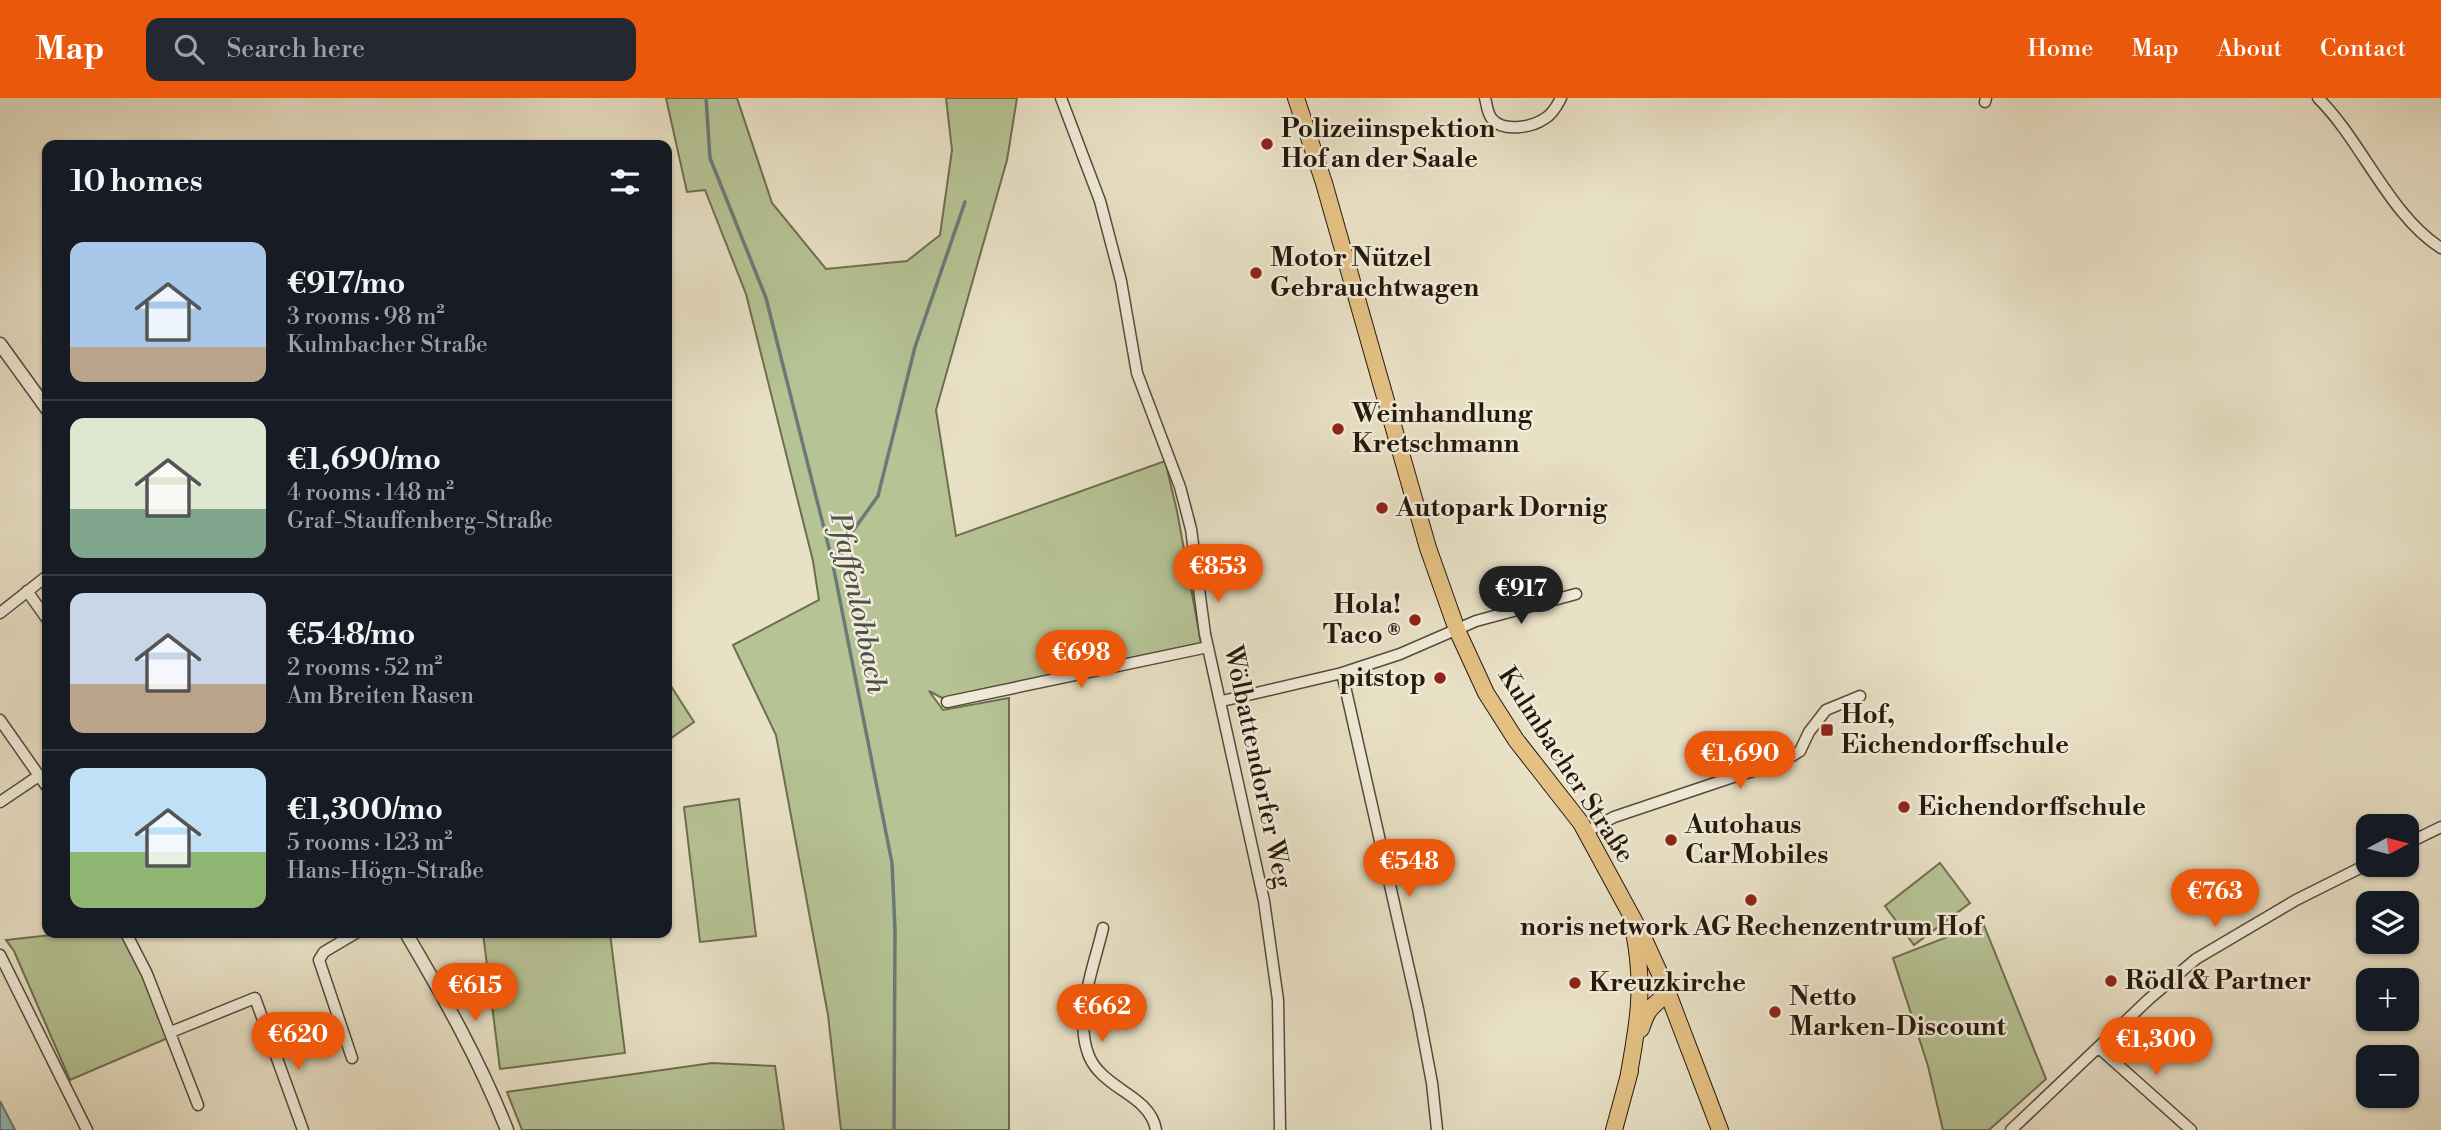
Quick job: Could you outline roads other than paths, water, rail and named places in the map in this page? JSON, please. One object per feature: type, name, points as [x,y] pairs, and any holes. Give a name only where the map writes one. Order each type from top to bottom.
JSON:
[{"type":"main road","name":"Kulmbacher Straße","points":[[1296,98],[1324,183],[1428,548],[1457,630],[1486,693],[1516,740],[1586,832],[1631,914],[1664,983],[1720,1130]]},
{"type":"main road","points":[[1628,1079],[1641,991],[1640,961],[1631,914]]},
{"type":"main road","points":[[1614,1130],[1643,1024],[1648,1012],[1661,1000],[1664,983]]},
{"type":"street","name":"Wölbattendorfer Weg","points":[[1061,98],[1100,201],[1113,247],[1137,373],[1186,508],[1208,647],[1264,901],[1278,1000],[1280,1130]]},
{"type":"street","points":[[1485,98],[1493,120],[1508,128],[1544,119],[1555,109],[1561,98]]},
{"type":"street","points":[[2318,98],[2409,218],[2426,238],[2441,248]]},
{"type":"street","points":[[0,344],[42,402]]},
{"type":"street","points":[[0,613],[42,580]]},
{"type":"street","points":[[27,591],[42,612]]},
{"type":"street","points":[[1222,701],[1342,673],[1400,654],[1476,621],[1576,594]]},
{"type":"street","points":[[947,702],[1208,647]]},
{"type":"street","points":[[1342,673],[1418,1009],[1437,1130]]},
{"type":"street","points":[[1586,832],[1614,817],[1781,763],[1800,751],[1809,732],[1826,710],[1860,696]]},
{"type":"street","points":[[0,720],[42,778]]},
{"type":"street","points":[[0,802],[40,775]]},
{"type":"street","points":[[2419,838],[2441,827]]},
{"type":"street","points":[[2011,1130],[2196,959],[2296,900],[2356,870]]},
{"type":"street","points":[[1103,928],[1083,1018],[1089,1058],[1106,1079],[1139,1101],[1150,1114],[1156,1130]]},
{"type":"street","points":[[129,938],[147,974],[198,1105]]},
{"type":"street","points":[[348,938],[324,952],[318,960],[352,1058]]},
{"type":"street","points":[[410,938],[471,1051],[507,1130]]},
{"type":"street","points":[[0,955],[87,1130]]},
{"type":"street","points":[[171,1032],[254,998],[303,1130]]},
{"type":"street","points":[[2099,1048],[2192,1130]]},
{"type":"water","points":[[0,1101],[15,1130],[0,1130]]},
{"type":"waterway","name":"Pfaffenlohbach","points":[[706,98],[710,158],[766,298],[832,560],[892,863],[895,930],[894,1130]]},
{"type":"waterway","points":[[832,560],[878,496],[915,347],[965,202]]},
{"type":"place","name":"Polizeiinspektion Hof an der Saale","points":[[1267,144]]},
{"type":"place","name":"Motor Nützel Gebrauchtwagen","points":[[1256,273]]},
{"type":"place","name":"Weinhandlung Kretschmann","points":[[1338,429]]},
{"type":"place","name":"Autopark Dornig","points":[[1382,508]]},
{"type":"place","name":"Hola! Taco ®","points":[[1415,620]]},
{"type":"place","name":"pitstop","points":[[1440,678]]},
{"type":"place","name":"Hof, Eichendorffschule","points":[[1827,730]]},
{"type":"place","name":"Eichendorffschule","points":[[1904,807]]},
{"type":"place","name":"Autohaus CarMobiles","points":[[1671,840]]},
{"type":"place","name":"noris network AG Rechenzentrum Hof","points":[[1751,900]]},
{"type":"place","name":"Rödl & Partner","points":[[2111,981]]},
{"type":"place","name":"Kreuzkirche","points":[[1575,983]]},
{"type":"place","name":"Netto Marken-Discount","points":[[1775,1012]]}]
